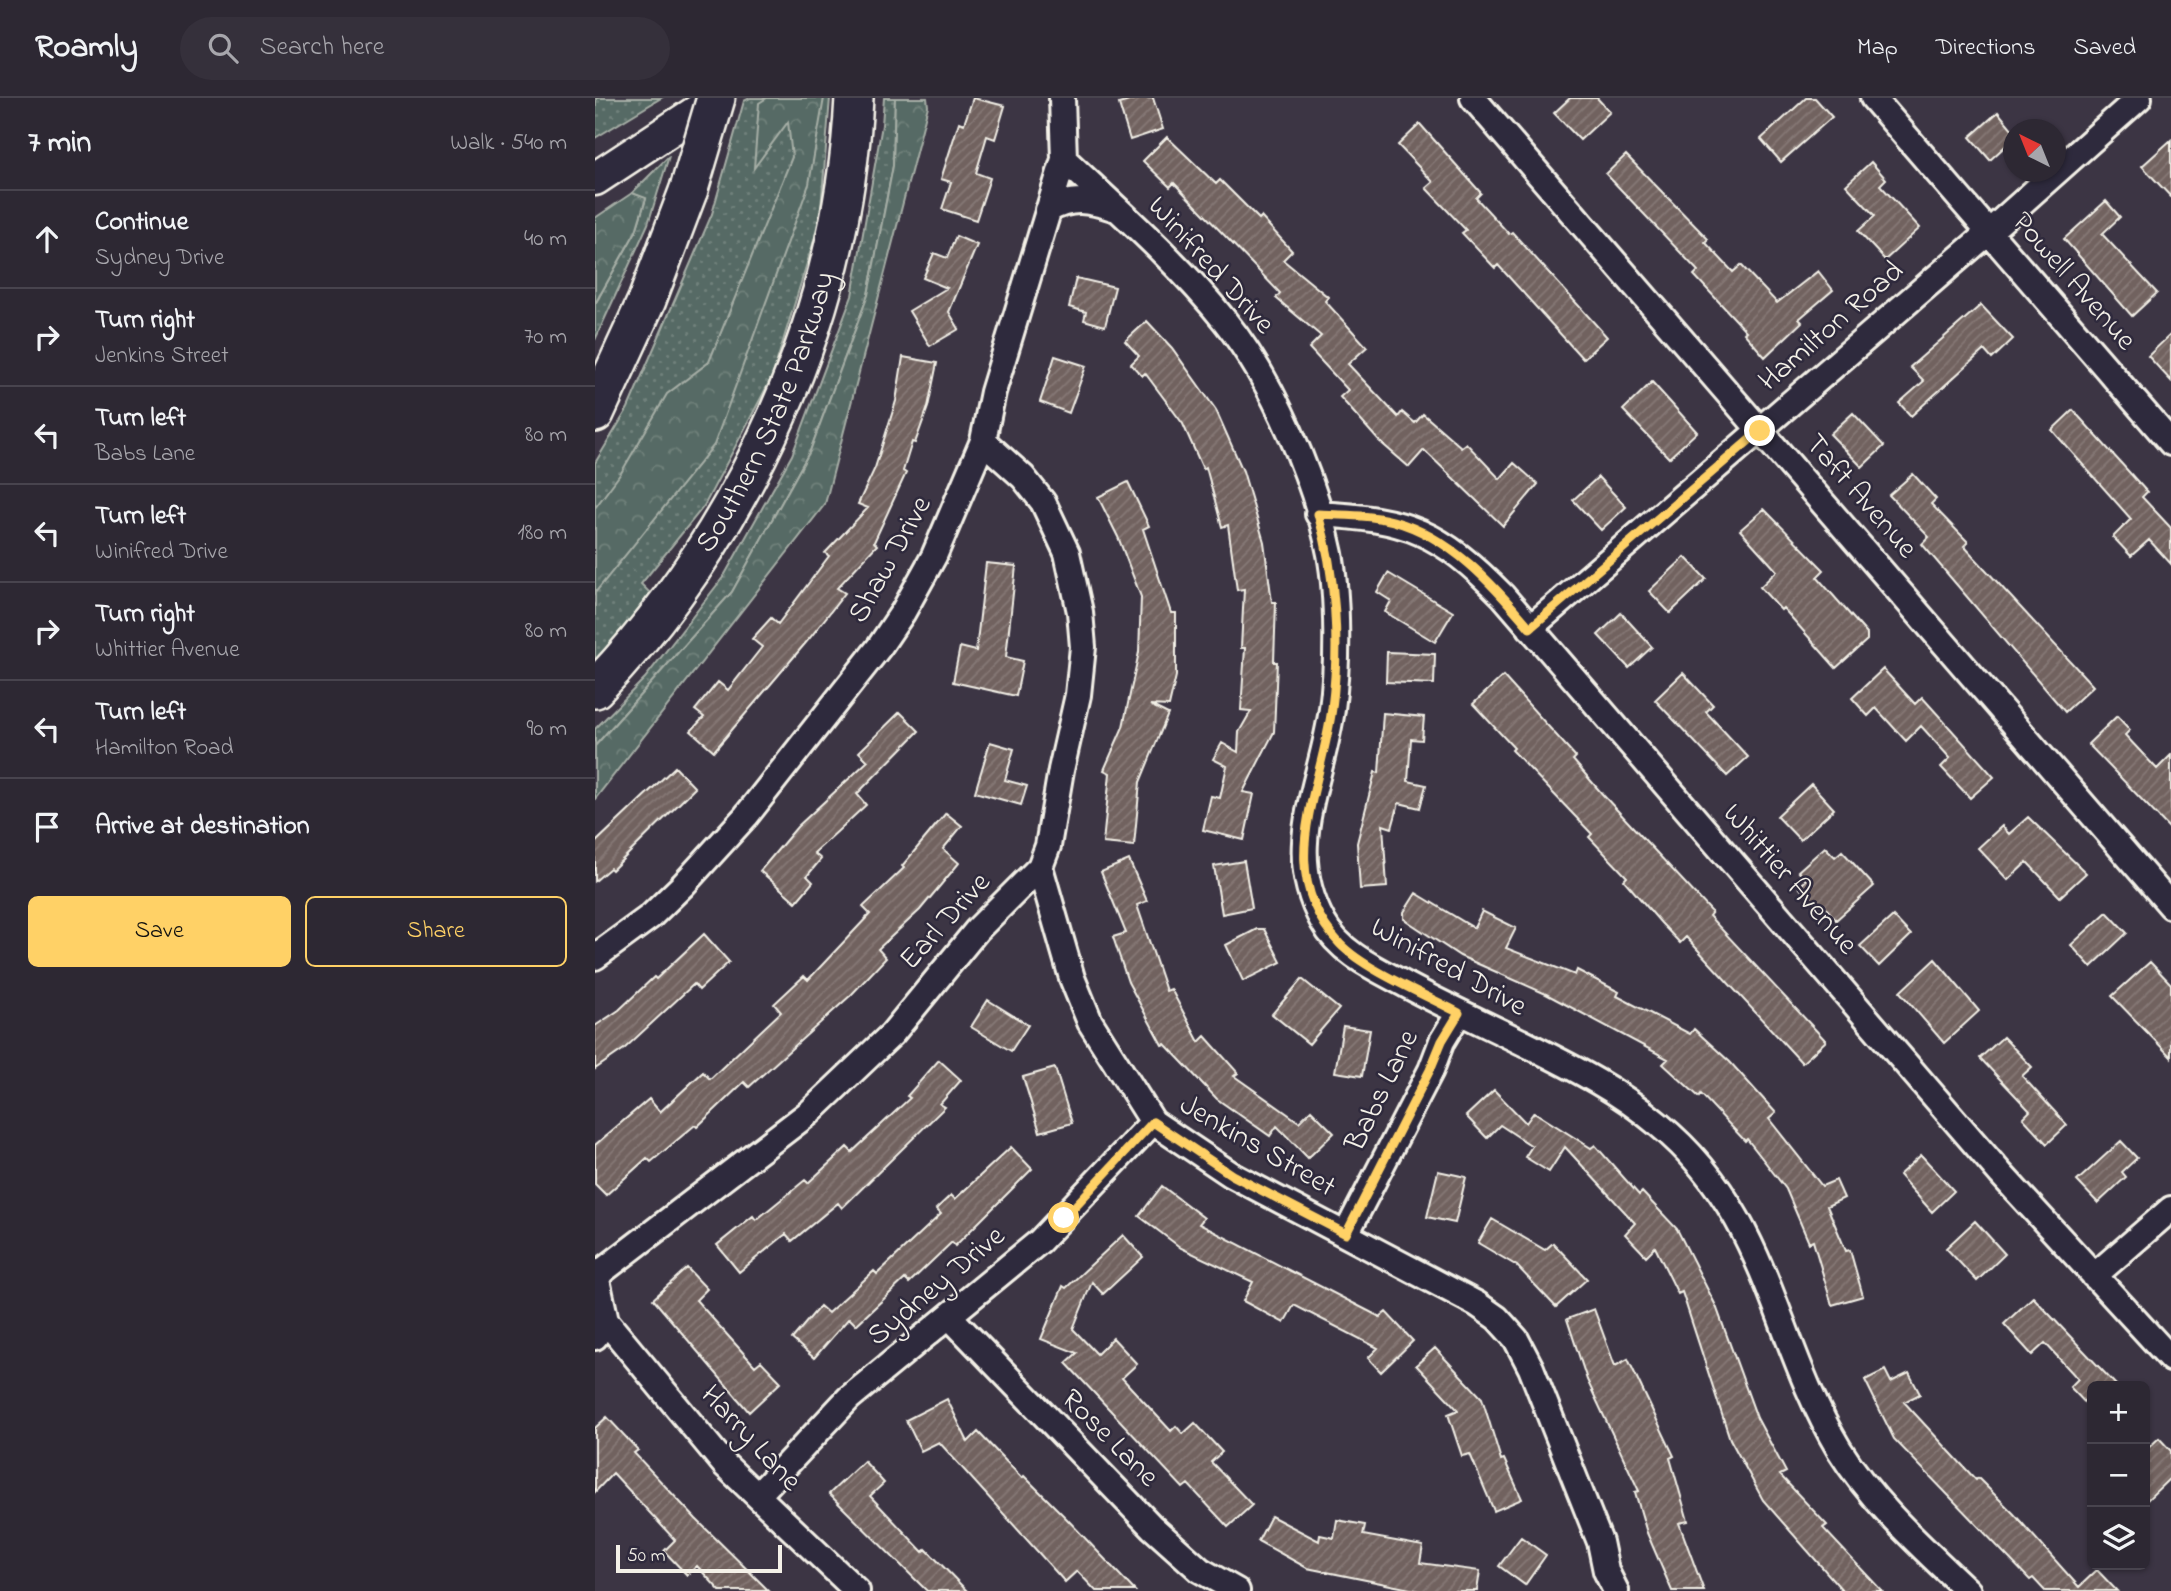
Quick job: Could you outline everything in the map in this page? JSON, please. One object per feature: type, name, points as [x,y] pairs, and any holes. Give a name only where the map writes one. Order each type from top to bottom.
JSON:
[{"type":"highway","points":[[595,413],[647,300],[689,189],[717,98]]},
{"type":"highway","name":"Southern State Parkway","points":[[595,689],[638,641],[689,573],[733,503],[777,414],[809,331],[824,282],[842,200],[854,102]]},
{"type":"main road","points":[[595,179],[717,98]]},
{"type":"street","name":"Shaw Drive","points":[[595,957],[650,916],[683,886],[746,817],[904,612],[934,556],[983,440],[993,392],[1064,159],[1062,98]]},
{"type":"street","name":"Taft Avenue","points":[[1473,98],[2171,906]]},
{"type":"street","name":"Powell Avenue","points":[[1873,98],[2171,443]]},
{"type":"street","name":"Hamilton Road","points":[[1530,628],[1989,232],[2139,98]]},
{"type":"street","name":"Winifred Drive","points":[[1064,159],[1117,209],[1224,320],[1252,360],[1280,411],[1318,514],[1330,556],[1335,649],[1332,707],[1302,850],[1304,878],[1324,925],[1342,946],[1360,960],[1600,1083],[1661,1126],[1706,1172],[1732,1208],[1756,1252],[1808,1385],[1837,1446],[1881,1505],[1968,1591]]},
{"type":"street","points":[[1048,210],[1060,203],[1082,199],[1117,209]]},
{"type":"street","name":"Earl Drive","points":[[601,1329],[597,1280],[601,1272],[810,1112],[892,1034],[977,930],[1040,867],[1048,846],[1061,771],[1079,695],[1083,647],[1080,612],[1067,553],[1043,502],[1023,477],[983,440]]},
{"type":"street","name":"Whittier Avenue","points":[[1318,514],[1394,521],[1434,538],[1472,564],[2001,1174],[2171,1359]]},
{"type":"street","name":"Jenkins Street","points":[[1040,867],[1072,978],[1090,1022],[1153,1122],[1232,1175],[1477,1304],[1497,1318],[1516,1339],[1531,1368],[1600,1542],[1605,1571],[1616,1591]]},
{"type":"street","name":"Babs Lane","points":[[1346,1234],[1430,1070],[1442,1041],[1459,1013]]},
{"type":"street","name":"Sydney Drive","points":[[758,1495],[849,1398],[1041,1241],[1153,1122]]},
{"type":"street","points":[[2094,1276],[2171,1209]]},
{"type":"street","name":"Rose Lane","points":[[950,1317],[1152,1527],[1200,1570],[1237,1591]]},
{"type":"street","name":"Harry Lane","points":[[601,1329],[725,1465],[857,1591]]},
{"type":"green space","points":[[596,98],[661,98],[595,138]]},
{"type":"green space","points":[[750,98],[830,98],[820,221],[772,377],[704,506],[641,584],[652,595],[595,662],[595,463],[628,408],[712,214],[744,101]]},
{"type":"green space","points":[[767,98],[824,98],[809,184],[714,445],[595,593],[595,508],[621,473],[667,394],[709,362],[792,157],[788,122],[754,168],[759,103]]},
{"type":"green space","points":[[884,98],[895,98],[893,166],[868,295],[810,451],[732,592],[595,746],[595,729],[645,678],[724,576],[792,455],[852,296],[882,125]]},
{"type":"green space","points":[[895,98],[927,98],[928,106],[825,504],[595,799],[595,746],[732,592],[810,451],[868,295],[893,166]]},
{"type":"green space","points":[[669,156],[648,224],[595,340],[595,304],[636,231],[646,199],[632,193]]},
{"type":"green space","points":[[632,193],[646,198],[636,231],[595,304],[595,218]]},
{"type":"building","points":[[973,98],[1005,106],[995,139],[987,136],[976,173],[990,178],[976,220],[942,209],[951,182],[941,179],[959,122],[964,124]]},
{"type":"building","points":[[1139,98],[1153,98],[1163,129],[1130,140],[1119,104]]},
{"type":"building","points":[[1570,98],[1597,98],[1610,112],[1580,140],[1554,113]]},
{"type":"building","points":[[1806,98],[1815,98],[1832,117],[1781,162],[1761,139]]},
{"type":"building","points":[[1998,112],[2004,119],[2003,148],[1990,160],[1970,137]]},
{"type":"building","points":[[1420,124],[1481,193],[1476,198],[1509,234],[1512,232],[1607,337],[1583,359],[1498,265],[1495,268],[1462,233],[1466,230],[1426,188],[1433,182],[1398,145]]},
{"type":"building","points":[[1167,137],[1216,184],[1220,180],[1259,219],[1261,217],[1292,251],[1283,260],[1328,297],[1325,301],[1367,347],[1348,364],[1398,417],[1402,412],[1415,423],[1423,414],[1461,447],[1466,443],[1500,479],[1514,463],[1538,484],[1503,526],[1424,450],[1409,467],[1378,440],[1340,397],[1348,390],[1309,348],[1321,336],[1276,298],[1280,293],[1174,183],[1170,187],[1143,161]]},
{"type":"building","points":[[2171,140],[2171,197],[2142,166]]},
{"type":"building","points":[[1626,155],[1708,239],[1705,242],[1733,272],[1741,265],[1777,303],[1818,271],[1833,290],[1799,319],[1802,322],[1765,357],[1744,333],[1746,331],[1694,275],[1698,271],[1606,174]]},
{"type":"building","points":[[1871,162],[1886,179],[1880,185],[1920,228],[1885,260],[1858,231],[1875,216],[1846,185]]},
{"type":"building","points":[[2106,201],[2120,217],[2102,234],[2157,293],[2132,316],[2064,239]]},
{"type":"building","points":[[956,236],[977,245],[949,312],[959,329],[930,346],[909,311],[947,288],[923,278],[934,253],[947,258]]},
{"type":"building","points":[[1076,278],[1115,287],[1105,326],[1084,320],[1086,312],[1069,307]]},
{"type":"building","points":[[1981,305],[2013,339],[1992,359],[1984,350],[1911,416],[1899,403],[1924,381],[1910,367]]},
{"type":"building","points":[[1147,321],[1172,348],[1216,410],[1243,471],[1264,542],[1272,602],[1276,602],[1274,732],[1243,792],[1254,794],[1244,840],[1203,830],[1211,796],[1220,798],[1227,766],[1213,759],[1222,743],[1238,752],[1239,732],[1251,711],[1241,710],[1245,648],[1241,648],[1244,589],[1237,590],[1228,525],[1222,527],[1206,467],[1203,469],[1183,424],[1145,373],[1142,376],[1131,364],[1139,356],[1125,341]]},
{"type":"building","points":[[2171,334],[2171,381],[2148,356]]},
{"type":"building","points":[[1055,356],[1086,366],[1069,413],[1040,402]]},
{"type":"building","points":[[903,357],[937,363],[928,407],[915,443],[912,442],[903,471],[906,473],[874,542],[877,545],[837,588],[845,593],[809,639],[714,751],[691,731],[704,717],[695,710],[718,682],[728,690],[762,647],[752,639],[771,618],[778,624],[829,556],[825,553],[868,508],[858,504],[875,468],[896,401]]},
{"type":"building","points":[[1652,382],[1697,432],[1669,458],[1623,410]]},
{"type":"building","points":[[2073,410],[2147,492],[2142,497],[2171,528],[2171,564],[2149,540],[2131,556],[2113,537],[2131,519],[2052,430]]},
{"type":"building","points":[[1853,413],[1884,446],[1862,467],[1830,434]]},
{"type":"building","points":[[1913,474],[1936,499],[1931,504],[1968,542],[1964,546],[2093,686],[2065,712],[1922,544],[1929,537],[1889,495]]},
{"type":"building","points":[[1598,477],[1626,507],[1601,530],[1573,500]]},
{"type":"building","points":[[1128,482],[1149,526],[1143,529],[1171,613],[1176,613],[1176,676],[1169,706],[1150,705],[1168,714],[1140,782],[1134,846],[1103,843],[1110,773],[1104,770],[1123,727],[1139,652],[1141,597],[1118,537],[1098,497]]},
{"type":"building","points":[[1764,509],[1824,570],[1817,577],[1867,634],[1867,640],[1836,668],[1783,608],[1781,610],[1760,587],[1777,571],[1740,530]]},
{"type":"building","points":[[1685,557],[1706,579],[1670,613],[1649,591]]},
{"type":"building","points":[[986,563],[1016,566],[1006,657],[1023,661],[1016,696],[953,682],[960,647],[976,651]]},
{"type":"building","points":[[1388,573],[1453,612],[1435,642],[1385,612],[1391,601],[1377,592]]},
{"type":"building","points":[[1621,613],[1652,647],[1629,668],[1598,635]]},
{"type":"building","points":[[1387,652],[1435,654],[1434,684],[1386,682]]},
{"type":"building","points":[[1883,669],[1915,704],[1922,697],[1994,777],[1970,798],[1941,767],[1950,758],[1921,726],[1906,741],[1876,708],[1868,716],[1852,698]]},
{"type":"building","points":[[1683,673],[1713,705],[1706,712],[1748,757],[1727,776],[1655,700]]},
{"type":"building","points":[[1503,676],[1576,757],[1573,760],[1604,796],[1712,912],[1709,916],[1826,1041],[1802,1063],[1686,937],[1680,943],[1661,923],[1624,880],[1627,877],[1589,837],[1592,834],[1512,750],[1514,748],[1473,704]]},
{"type":"building","points":[[900,712],[919,731],[857,794],[866,805],[814,853],[821,859],[807,876],[813,882],[796,902],[760,871],[797,827],[868,761],[859,752]]},
{"type":"building","points":[[1383,713],[1424,717],[1422,740],[1411,739],[1408,781],[1426,785],[1420,808],[1399,803],[1392,828],[1383,825],[1387,887],[1360,889],[1357,843],[1375,772],[1379,773]]},
{"type":"building","points":[[2117,716],[2130,730],[2125,735],[2157,769],[2171,755],[2171,830],[2088,744]]},
{"type":"building","points":[[990,742],[1014,749],[1005,780],[1027,786],[1021,805],[975,792]]},
{"type":"building","points":[[675,767],[695,788],[612,870],[610,868],[595,881],[595,843]]},
{"type":"building","points":[[1811,784],[1834,809],[1800,840],[1777,816]]},
{"type":"building","points":[[946,813],[962,826],[943,849],[959,863],[920,910],[878,949],[886,958],[851,995],[749,1087],[744,1082],[697,1127],[695,1125],[651,1162],[647,1158],[606,1195],[595,1184],[595,1145],[649,1099],[660,1112],[703,1072],[710,1079],[781,1012],[774,1004],[804,976],[808,980],[870,914],[863,907],[904,868],[902,866]]},
{"type":"building","points":[[2028,817],[2086,873],[2060,897],[2027,862],[2008,880],[1978,848],[2002,826],[2009,834]]},
{"type":"building","points":[[1825,847],[1835,857],[1842,851],[1874,886],[1836,920],[1825,907],[1820,911],[1799,887],[1806,880],[1798,871]]},
{"type":"building","points":[[1129,860],[1147,901],[1137,905],[1166,991],[1171,989],[1199,1042],[1205,1036],[1238,1073],[1234,1076],[1299,1122],[1311,1110],[1334,1133],[1308,1158],[1277,1126],[1270,1136],[1217,1099],[1165,1044],[1162,1045],[1128,982],[1113,937],[1126,933],[1101,872]]},
{"type":"building","points":[[1244,861],[1252,908],[1222,914],[1214,866]]},
{"type":"building","points":[[1416,893],[1474,928],[1482,911],[1516,928],[1506,948],[1575,975],[1577,970],[1619,992],[1617,996],[1690,1034],[1694,1029],[1730,1062],[1776,1113],[1769,1119],[1822,1186],[1836,1180],[1844,1198],[1827,1206],[1846,1251],[1850,1250],[1863,1296],[1832,1305],[1813,1241],[1809,1243],[1786,1189],[1747,1139],[1745,1141],[1701,1094],[1699,1097],[1663,1064],[1668,1059],[1546,994],[1460,956],[1404,919],[1404,912]]},
{"type":"building","points":[[2107,912],[2127,933],[2091,967],[2071,945]]},
{"type":"building","points":[[1893,916],[1911,935],[1879,966],[1860,946]]},
{"type":"building","points":[[1257,929],[1264,929],[1281,962],[1243,981],[1226,945]]},
{"type":"building","points":[[704,934],[729,962],[699,990],[694,984],[624,1049],[595,1069],[595,1026],[619,1010],[654,977],[656,979]]},
{"type":"building","points":[[1935,959],[1979,1011],[1944,1043],[1900,992]]},
{"type":"building","points":[[2150,962],[2171,984],[2171,1057],[2112,996]]},
{"type":"building","points":[[1302,979],[1339,1009],[1309,1044],[1272,1014]]},
{"type":"building","points":[[988,1000],[1028,1025],[1011,1051],[971,1027]]},
{"type":"building","points":[[1343,1026],[1370,1030],[1362,1076],[1335,1072]]},
{"type":"building","points":[[2003,1037],[2032,1067],[2022,1076],[2067,1125],[2047,1144],[2023,1118],[2030,1111],[1980,1058]]},
{"type":"building","points":[[939,1060],[961,1080],[940,1104],[945,1107],[842,1208],[838,1203],[792,1241],[786,1234],[739,1272],[717,1245],[753,1216],[756,1220],[805,1180],[808,1183],[847,1147],[852,1152],[910,1098],[907,1096]]},
{"type":"building","points":[[1055,1068],[1072,1123],[1040,1132],[1023,1077]]},
{"type":"building","points":[[1494,1090],[1526,1123],[1534,1112],[1591,1148],[1595,1145],[1639,1195],[1642,1192],[1677,1229],[1716,1306],[1757,1418],[1786,1472],[1780,1475],[1827,1525],[1823,1528],[1882,1591],[1843,1591],[1763,1500],[1730,1439],[1682,1292],[1678,1294],[1655,1247],[1646,1256],[1625,1234],[1635,1223],[1565,1147],[1549,1172],[1525,1157],[1532,1146],[1500,1125],[1487,1138],[1466,1116]]},
{"type":"building","points":[[2121,1141],[2137,1158],[2122,1172],[2126,1177],[2098,1203],[2077,1181]]},
{"type":"building","points":[[1011,1147],[1032,1169],[955,1246],[952,1242],[909,1283],[905,1279],[856,1325],[849,1318],[814,1358],[792,1339],[820,1306],[828,1313],[874,1271],[877,1274],[941,1214],[936,1209],[951,1195],[955,1199]]},
{"type":"building","points":[[1921,1155],[1954,1191],[1932,1212],[1899,1175]]},
{"type":"building","points":[[1438,1171],[1466,1177],[1455,1223],[1427,1217]]},
{"type":"building","points":[[1162,1186],[1204,1218],[1199,1224],[1380,1317],[1386,1312],[1413,1341],[1381,1372],[1368,1358],[1378,1348],[1294,1305],[1284,1323],[1243,1301],[1253,1282],[1181,1248],[1139,1216]]},
{"type":"building","points":[[1492,1219],[1545,1250],[1553,1243],[1587,1279],[1556,1307],[1517,1266],[1478,1243]]},
{"type":"building","points":[[1975,1221],[2005,1254],[1977,1281],[1946,1248]]},
{"type":"building","points":[[1123,1235],[1143,1257],[1103,1294],[1092,1282],[1073,1329],[1097,1354],[1113,1338],[1137,1364],[1122,1378],[1171,1431],[1176,1426],[1183,1434],[1195,1423],[1222,1452],[1211,1462],[1252,1505],[1228,1527],[1188,1484],[1183,1488],[1066,1363],[1077,1353],[1041,1339],[1063,1286],[1066,1288]]},
{"type":"building","points":[[687,1268],[707,1289],[696,1300],[755,1366],[761,1361],[781,1382],[749,1412],[653,1299]]},
{"type":"building","points":[[2033,1297],[2112,1381],[2087,1381],[2087,1405],[2070,1387],[2078,1379],[2045,1343],[2032,1355],[2004,1324]]},
{"type":"building","points":[[1594,1309],[1615,1366],[1628,1359],[1674,1456],[1670,1458],[1688,1521],[1679,1523],[1704,1591],[1672,1591],[1647,1533],[1635,1492],[1639,1491],[1587,1380],[1567,1319]]},
{"type":"building","points":[[1435,1348],[1482,1398],[1501,1460],[1504,1459],[1522,1499],[1494,1511],[1470,1454],[1462,1456],[1448,1414],[1458,1410],[1416,1365]]},
{"type":"building","points":[[1885,1370],[1891,1382],[1909,1373],[1920,1394],[1904,1402],[1976,1480],[1978,1478],[2014,1514],[2079,1587],[2097,1570],[2117,1591],[2045,1591],[2033,1578],[2030,1580],[1894,1439],[1865,1380]]},
{"type":"building","points":[[947,1399],[968,1442],[978,1432],[1022,1478],[1024,1476],[1066,1518],[1135,1591],[1096,1591],[1077,1571],[1065,1582],[939,1442],[921,1451],[906,1420]]},
{"type":"building","points":[[607,1417],[638,1450],[634,1453],[769,1591],[720,1591],[697,1566],[687,1575],[664,1551],[675,1540],[613,1473],[595,1492],[595,1428]]},
{"type":"building","points":[[2159,1438],[2171,1451],[2171,1477],[2150,1497],[2150,1446]]},
{"type":"building","points":[[864,1461],[884,1483],[870,1496],[923,1552],[926,1549],[967,1591],[927,1591],[829,1494]]},
{"type":"building","points":[[1271,1516],[1319,1541],[1320,1535],[1334,1538],[1337,1520],[1365,1525],[1363,1535],[1423,1546],[1420,1563],[1480,1571],[1477,1591],[1420,1591],[1307,1568],[1258,1541]]},
{"type":"building","points":[[1521,1537],[1546,1555],[1525,1585],[1499,1566]]},
{"type":"route","points":[[1064,1218],[1153,1122],[1232,1175],[1346,1234],[1430,1070],[1442,1041],[1459,1013],[1360,960],[1342,946],[1324,925],[1304,878],[1302,850],[1332,707],[1335,649],[1330,556],[1318,514],[1394,521],[1434,538],[1472,564],[1530,628],[1760,431]]}]
